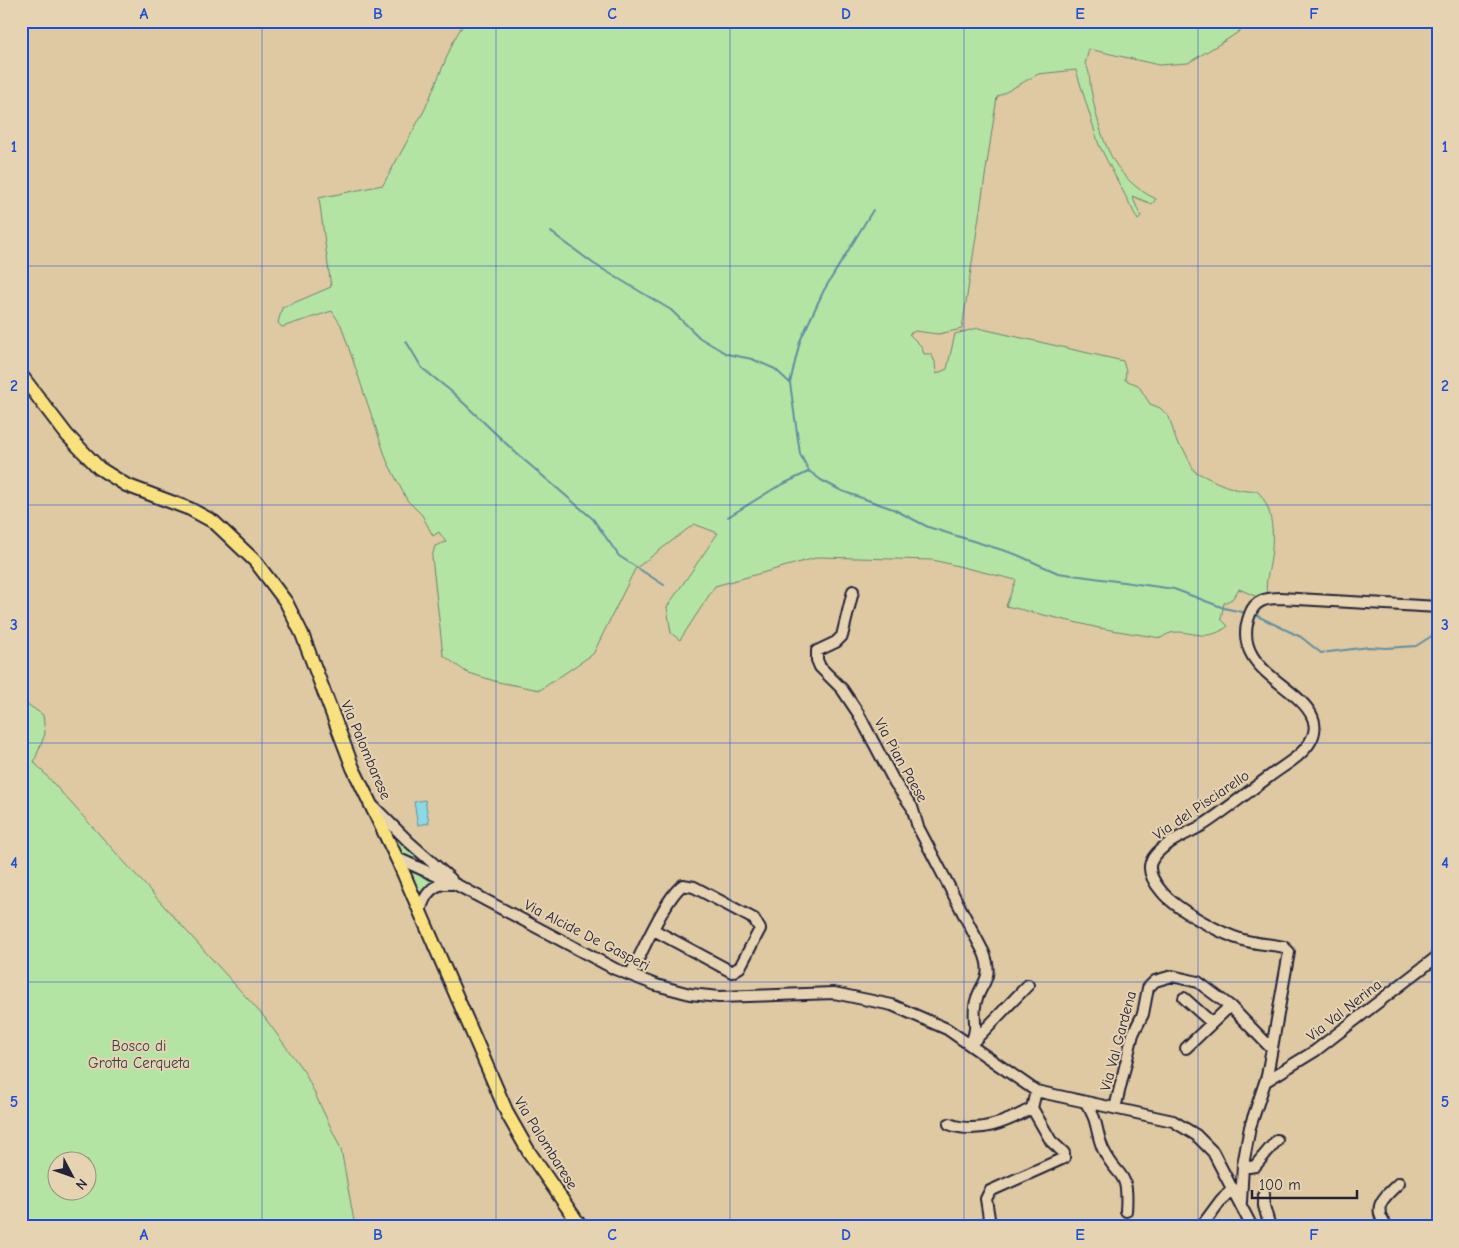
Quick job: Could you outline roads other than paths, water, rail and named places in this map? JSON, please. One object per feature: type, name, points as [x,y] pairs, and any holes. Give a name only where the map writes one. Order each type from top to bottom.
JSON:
[{"type":"main road","name":"Via Palombarese","points":[[21,375],[70,439],[99,468],[126,485],[200,513],[229,534],[263,570],[286,602],[298,626],[348,757],[397,858],[511,1122],[533,1158],[581,1227]]},
{"type":"street","name":"Via Pian Paese","points":[[853,591],[842,636],[836,642],[819,649],[816,657],[820,667],[840,687],[854,708],[895,783],[912,807],[920,831],[985,956],[987,978],[976,1004],[977,1027],[970,1045]]},
{"type":"street","name":"Via del Pisciarello","points":[[1241,1202],[1244,1165],[1253,1114],[1266,1081],[1290,956],[1288,950],[1284,947],[1235,938],[1182,909],[1158,888],[1150,868],[1153,859],[1160,851],[1226,808],[1299,754],[1312,738],[1314,722],[1308,710],[1272,679],[1255,658],[1247,637],[1250,615],[1260,601],[1273,598],[1438,608]]},
{"type":"street","name":"Via Alcide De Gasperi","points":[[370,802],[408,842],[457,884]]},
{"type":"street","name":"Via Alcide De Gasperi","points":[[397,858],[419,860],[440,870]]},
{"type":"street","name":"Via Alcide De Gasperi","points":[[397,858],[457,884],[630,975],[667,989],[712,996],[825,992],[864,998],[896,1006],[947,1029],[1036,1091],[1162,1117],[1188,1129],[1213,1152],[1234,1188],[1252,1227]]},
{"type":"street","points":[[420,912],[424,899],[433,888],[444,884],[457,884]]},
{"type":"street","points":[[630,975],[675,890],[686,884],[754,919],[760,929],[740,967],[732,972],[654,930]]},
{"type":"street","name":"Via Val Nerina","points":[[1266,1081],[1308,1056],[1438,956]]},
{"type":"street","name":"Via Val Gardena","points":[[1116,1108],[1133,1034],[1143,1014],[1148,988],[1152,983],[1170,976],[1190,978],[1230,1006],[1272,1050]]},
{"type":"street","points":[[970,1045],[1028,985]]},
{"type":"street","points":[[1184,998],[1212,1023]]},
{"type":"street","points":[[1186,1048],[1230,1006]]},
{"type":"street","points":[[988,1218],[986,1199],[990,1191],[1064,1158],[1064,1153],[1051,1141],[1032,1108],[1036,1091]]},
{"type":"street","points":[[1085,1102],[1097,1121],[1103,1149],[1126,1180],[1128,1189],[1126,1212]]},
{"type":"street","points":[[949,1124],[966,1129],[999,1124],[1032,1108]]},
{"type":"street","points":[[1244,1165],[1249,1167],[1255,1166],[1277,1140]]},
{"type":"street","points":[[1387,1227],[1379,1215],[1379,1206],[1386,1195],[1399,1183]]},
{"type":"street","points":[[1201,1227],[1234,1188]]},
{"type":"street","points":[[1264,1193],[1264,1206],[1270,1227]]},
{"type":"water","points":[[425,800],[429,823],[418,825],[414,802]]},
{"type":"waterway","points":[[873,210],[824,290],[800,341],[790,383],[800,454],[809,471],[842,491],[893,509],[928,527],[1015,554],[1058,573],[1174,589],[1224,608],[1246,613]]},
{"type":"waterway","points":[[551,232],[594,264],[671,310],[700,338],[727,354],[752,359],[775,369],[789,382]]},
{"type":"waterway","points":[[406,341],[422,368],[452,392],[516,453],[593,519],[619,556],[664,585]]},
{"type":"waterway","points":[[728,517],[775,488],[808,472]]},
{"type":"waterway","points":[[1253,614],[1301,637],[1321,653],[1369,647],[1416,646],[1438,632]]},
{"type":"park label","name":"Bosco di Grotta Cerqueta","points":[[139,1054]]}]
